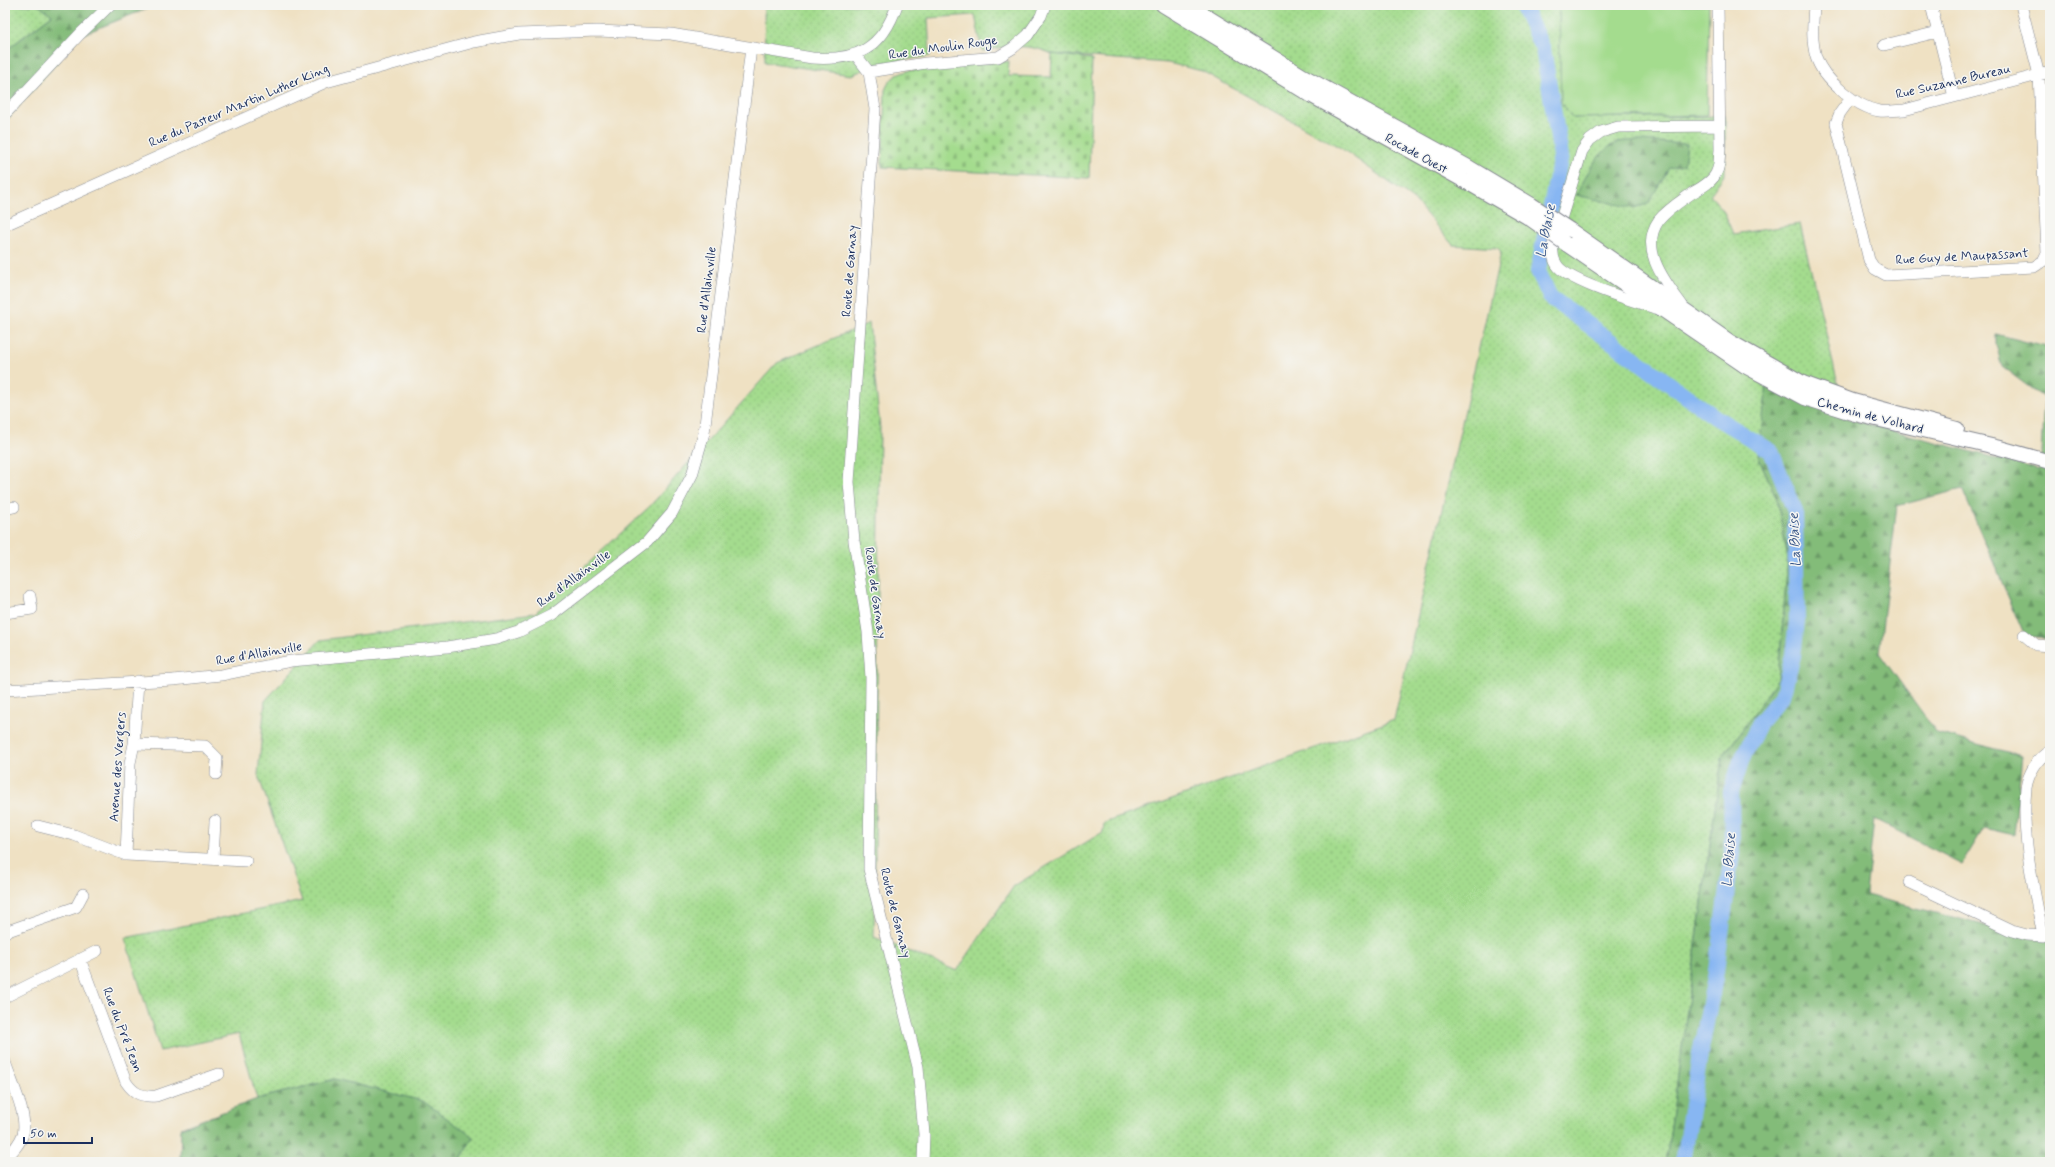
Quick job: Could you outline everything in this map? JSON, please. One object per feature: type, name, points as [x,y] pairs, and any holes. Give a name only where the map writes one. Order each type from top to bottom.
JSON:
[{"type":"main road","name":"Rocade Ouest","points":[[1163,5],[1312,96],[1470,184],[1570,230],[1686,311]]},
{"type":"main road","name":"Rocade Ouest","points":[[1188,5],[1303,76],[1470,168],[1530,212],[1566,244],[1663,311]]},
{"type":"main road","name":"Chemin de Volhard","points":[[1663,311],[1745,366],[1805,398],[1855,414],[2000,448],[2050,462]]},
{"type":"main road","name":"Chemin de Volhard","points":[[1686,311],[1751,354],[1803,383],[1853,401],[2050,453]]},
{"type":"street","points":[[5,114],[80,34],[110,5]]},
{"type":"street","name":"Rue du Pasteur Martin Luther King","points":[[5,225],[326,82],[460,46],[519,34],[597,31],[671,34],[812,58],[833,60],[856,54],[867,49],[880,38],[890,24],[897,5]]},
{"type":"street","name":"Rue du Moulin Rouge","points":[[869,72],[926,63],[998,57],[1013,48],[1028,35],[1041,16],[1045,5]]},
{"type":"street","points":[[1686,311],[1660,274],[1655,261],[1652,243],[1658,221],[1671,208],[1708,182],[1717,172],[1720,150],[1718,5]]},
{"type":"street","name":"Rue Suzanne Bureau","points":[[1814,5],[1813,42],[1816,58],[1831,81],[1851,98],[1879,111],[1904,110],[2050,72]]},
{"type":"street","points":[[1931,5],[1954,97]]},
{"type":"street","name":"Rue Guy de Maupassant","points":[[1851,98],[1840,112],[1836,123],[1869,260],[1875,269],[1886,275],[2034,267],[2043,261],[2047,252],[2039,75],[2021,5]]},
{"type":"street","points":[[1884,45],[1938,32]]},
{"type":"street","name":"Rue d'Allainville","points":[[5,690],[173,680],[221,675],[291,661],[447,647],[496,639],[518,632],[552,615],[647,542],[672,513],[692,475],[704,433],[751,48]]},
{"type":"street","name":"Route de Garnay","points":[[856,54],[869,72],[876,109],[849,482],[854,541],[868,632],[871,678],[869,869],[918,1067],[924,1134],[923,1162]]},
{"type":"street","points":[[1663,311],[1591,286],[1563,272],[1556,265],[1552,253],[1553,245],[1582,151],[1590,140],[1601,132],[1618,128],[1719,126]]},
{"type":"street","points":[[5,613],[32,609],[30,596]]},
{"type":"street","points":[[2024,635],[2036,645],[2050,646]]},
{"type":"street","name":"Avenue des Vergers","points":[[126,854],[130,763],[134,744],[138,682]]},
{"type":"street","points":[[134,744],[205,746],[217,758],[216,774]]},
{"type":"street","points":[[1909,882],[2012,931],[2046,939],[2027,840],[2026,787],[2032,770],[2044,754],[2050,751]]},
{"type":"street","points":[[213,859],[215,822]]},
{"type":"street","points":[[38,826],[74,835],[126,854],[246,861]]},
{"type":"street","points":[[5,932],[76,907],[83,894]]},
{"type":"street","points":[[5,997],[97,951]]},
{"type":"street","name":"Rue du Pré Jean","points":[[80,959],[126,1082],[132,1090],[146,1097],[156,1096],[219,1074]]},
{"type":"street","points":[[5,1062],[23,1117],[23,1134],[15,1149],[5,1160]]},
{"type":"green space","points":[[5,5],[38,5],[53,14],[5,51]]},
{"type":"green space","points":[[38,5],[156,5],[81,35],[5,122],[5,51],[52,15]]},
{"type":"green space","points":[[764,5],[1559,5],[1561,103],[1573,118],[1725,116],[1725,174],[1710,195],[1723,210],[1733,234],[1800,224],[1846,418],[1758,456],[1777,499],[1788,558],[1778,680],[1722,758],[1666,1162],[661,1162],[652,1156],[647,1162],[459,1162],[473,1137],[335,1079],[257,1099],[239,1034],[160,1051],[125,938],[302,901],[258,775],[265,701],[320,640],[535,613],[650,506],[777,363],[869,323],[880,427],[874,937],[957,971],[1014,886],[1103,832],[1104,823],[1394,720],[1501,252],[1498,248],[1453,245],[1414,200],[1341,148],[1202,71],[1168,63],[1052,54],[1035,48],[1017,46],[982,51],[975,15],[928,18],[930,56],[878,64],[851,75],[765,62]]},
{"type":"green space","points":[[1559,5],[1709,5],[1707,115],[1573,118],[1561,103]]},
{"type":"green space","points":[[1052,54],[1092,59],[1089,178],[882,167],[885,90],[891,80],[896,76],[907,71],[1009,61],[1008,76],[1051,77]]},
{"type":"green space","points":[[1641,141],[1687,144],[1684,165],[1669,168],[1648,204],[1633,208],[1576,195],[1593,164],[1604,151],[1619,142]]},
{"type":"green space","points":[[1996,334],[2050,348],[2050,638],[2025,636],[1962,489],[1897,506],[1879,653],[1937,733],[2022,756],[2014,835],[1984,828],[1962,864],[1874,819],[1866,895],[2050,942],[2050,1162],[1666,1162],[1722,758],[1778,679],[1788,558],[1777,499],[1758,456],[1767,385],[1846,418],[2040,470],[2044,398],[2002,367],[1996,344]]},
{"type":"green space","points":[[335,1079],[423,1101],[473,1137],[459,1162],[180,1162],[181,1128],[257,1099]]},
{"type":"waterway","name":"La Blaise","points":[[1522,5],[1543,49],[1561,156],[1538,271],[1550,297],[1715,417],[1771,451],[1795,511],[1797,621],[1793,656],[1782,696],[1760,722],[1741,761],[1731,792],[1732,853],[1715,978],[1700,1054],[1683,1162]]}]
